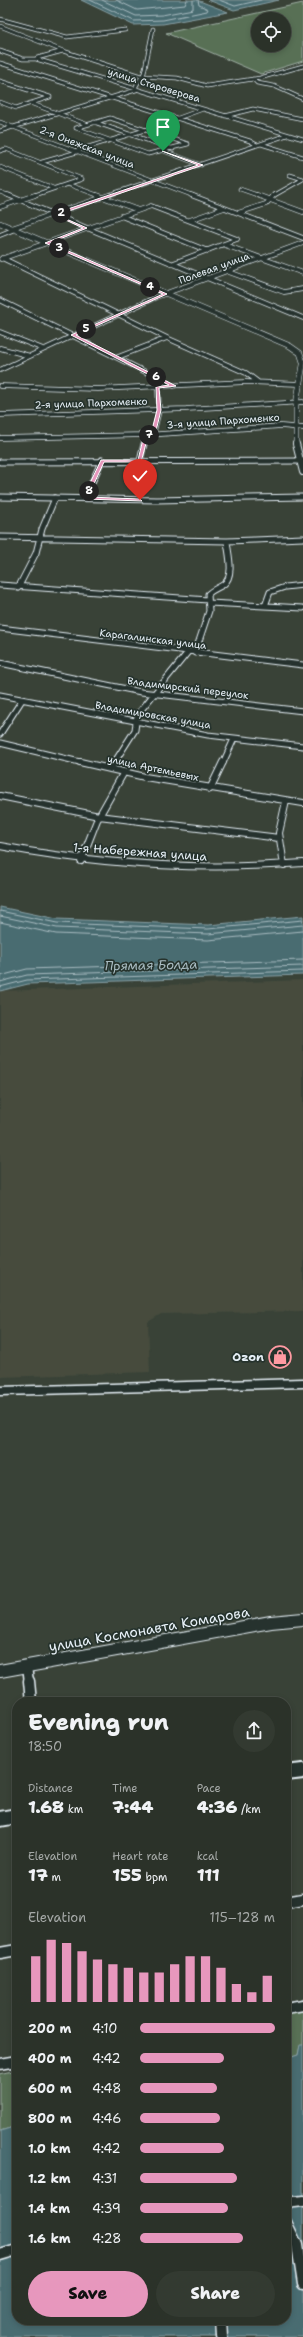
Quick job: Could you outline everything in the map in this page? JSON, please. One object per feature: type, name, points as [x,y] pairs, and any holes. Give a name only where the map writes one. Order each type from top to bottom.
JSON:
[{"type":"main road","name":"улица Космонавта Комарова","points":[[0,1671],[271,1622],[303,1619]]},
{"type":"main road","points":[[291,1772],[303,1771]]},
{"type":"main road","points":[[0,1819],[12,1817]]},
{"type":"street","points":[[0,19],[67,37],[125,30]]},
{"type":"street","points":[[0,26],[63,51],[141,76],[177,78],[214,86],[253,79],[303,66]]},
{"type":"street","points":[[0,131],[132,92],[136,88],[141,76],[144,73],[150,51],[153,30]]},
{"type":"street","points":[[36,58],[63,51]]},
{"type":"street","name":"улица Староверова","points":[[0,52],[23,59],[36,58],[303,139]]},
{"type":"street","points":[[16,60],[23,59]]},
{"type":"street","points":[[0,63],[8,62]]},
{"type":"street","points":[[0,63],[250,141],[257,145]]},
{"type":"street","points":[[253,79],[257,83],[274,86],[303,99]]},
{"type":"street","points":[[0,81],[50,98],[16,108],[0,102]]},
{"type":"street","points":[[30,103],[87,124]]},
{"type":"street","points":[[42,162],[148,129],[203,108]]},
{"type":"street","points":[[225,116],[253,109],[303,119]]},
{"type":"street","points":[[110,118],[148,129],[188,144],[155,154],[141,153],[76,128],[94,122],[110,118]]},
{"type":"street","name":"2-я Онежская улица","points":[[0,122],[303,239]]},
{"type":"street","points":[[94,122],[173,149]]},
{"type":"street","points":[[0,235],[13,229],[287,135]]},
{"type":"street","points":[[295,137],[303,135]]},
{"type":"street","points":[[261,144],[303,157]]},
{"type":"street","points":[[0,151],[6,149],[82,179],[0,207]]},
{"type":"street","points":[[163,151],[201,165]]},
{"type":"street","points":[[0,168],[53,188]]},
{"type":"street","points":[[290,175],[303,179]]},
{"type":"street","points":[[238,213],[266,204],[271,201],[273,196],[303,179]]},
{"type":"street","points":[[67,184],[138,210]]},
{"type":"street","points":[[240,188],[303,212]]},
{"type":"street","points":[[0,192],[203,278],[303,318]]},
{"type":"street","points":[[1,259],[138,210],[155,207],[237,239],[225,245],[171,264]]},
{"type":"street","points":[[190,220],[224,208]]},
{"type":"street","points":[[121,216],[208,251]]},
{"type":"street","points":[[0,223],[290,346],[300,353],[303,358],[303,362]]},
{"type":"street","points":[[203,278],[260,258],[303,239]]},
{"type":"street","name":"Полевая улица","points":[[0,370],[73,335],[166,294],[208,280],[260,258],[303,243]]},
{"type":"street","points":[[225,245],[303,273]]},
{"type":"street","points":[[1,259],[167,338],[246,373],[258,382]]},
{"type":"street","points":[[229,272],[284,292],[303,289]]},
{"type":"street","points":[[0,300],[174,386]]},
{"type":"street","points":[[0,332],[43,349]]},
{"type":"street","points":[[118,357],[167,338]]},
{"type":"street","points":[[0,348],[30,356]]},
{"type":"street","points":[[303,365],[296,402],[296,427],[303,472]]},
{"type":"street","points":[[0,386],[65,389],[158,387],[258,382],[301,378]]},
{"type":"street","points":[[153,435],[159,410],[158,387]]},
{"type":"street","name":"2-я улица Пархоменко","points":[[0,415],[159,410],[303,402]]},
{"type":"street","name":"3-я улица Пархоменко","points":[[0,438],[153,435],[296,427],[303,428]]},
{"type":"street","points":[[140,461],[146,435]]},
{"type":"street","points":[[0,462],[102,460],[301,461]]},
{"type":"street","points":[[86,498],[102,460]]},
{"type":"street","points":[[0,497],[157,500],[233,497],[303,497]]},
{"type":"street","points":[[18,588],[36,553],[42,529],[55,498]]},
{"type":"street","points":[[0,537],[40,540],[227,541],[303,538]]},
{"type":"street","points":[[195,653],[203,634],[209,602],[208,594],[212,589],[225,583],[228,577],[227,541]]},
{"type":"street","points":[[0,585],[18,588],[303,608]]},
{"type":"street","points":[[265,606],[270,592],[285,586],[303,585]]},
{"type":"street","name":"Карагалинская улица","points":[[0,628],[303,665]]},
{"type":"street","points":[[110,769],[135,730],[137,715],[188,652]]},
{"type":"street","name":"Владимирский переулок","points":[[0,663],[153,694],[303,711]]},
{"type":"street","name":"Владимировская улица","points":[[0,695],[136,722],[234,739],[303,746]]},
{"type":"street","points":[[0,734],[22,700]]},
{"type":"street","points":[[210,789],[234,739]]},
{"type":"street","name":"улица Артемьевых","points":[[0,743],[124,772],[210,789],[303,803]]},
{"type":"street","points":[[81,861],[99,816],[124,772]]},
{"type":"street","points":[[0,796],[99,816],[280,838]]},
{"type":"street","points":[[284,865],[280,838],[286,801]]},
{"type":"street","name":"1-я Набережная улица","points":[[0,846],[81,861],[187,869],[303,863]]},
{"type":"street","points":[[0,1391],[303,1383]]},
{"type":"street","points":[[27,1666],[30,1697]]},
{"type":"street","points":[[291,1901],[303,1899]]},
{"type":"street","points":[[0,1953],[12,1951]]},
{"type":"street","points":[[291,2007],[303,2005]]},
{"type":"street","points":[[0,2064],[12,2062]]},
{"type":"street","points":[[291,2202],[303,2201]]},
{"type":"street","points":[[291,2232],[297,2245],[303,2284]]},
{"type":"street","points":[[0,2255],[12,2251]]},
{"type":"street","points":[[221,2325],[222,2337]]},
{"type":"shaded area","points":[[303,980],[303,1311],[161,1314],[148,1322],[150,1372],[0,1377],[0,991]]},
{"type":"green space","points":[[303,3],[303,61],[261,74],[166,33],[251,14],[251,52],[291,52],[291,12],[262,12]]},
{"type":"green space","points":[[303,2010],[303,2045],[300,2046],[298,2055],[291,2057],[291,2012]]},
{"type":"green space","points":[[12,2071],[12,2127],[0,2131],[0,2074]]},
{"type":"water","points":[[81,0],[197,0],[228,12],[163,24],[133,25]]},
{"type":"water","points":[[208,0],[279,0],[234,10]]},
{"type":"water","name":"Прямая Болда","points":[[0,907],[57,919],[208,925],[303,916],[303,975],[28,984],[0,991]]},
{"type":"water","points":[[300,2045],[303,2045],[303,2337],[0,2337],[0,2131],[12,2127],[12,2325],[291,2325],[291,2057],[298,2055]]},
{"type":"place","name":"Ozon","points":[[280,1357]]},
{"type":"route","points":[[140,500],[86,498],[102,460],[140,461],[146,435],[153,435],[159,410],[158,387],[174,386],[73,335],[156,297],[166,294],[47,243],[86,228],[54,215],[201,165],[163,151]]}]
